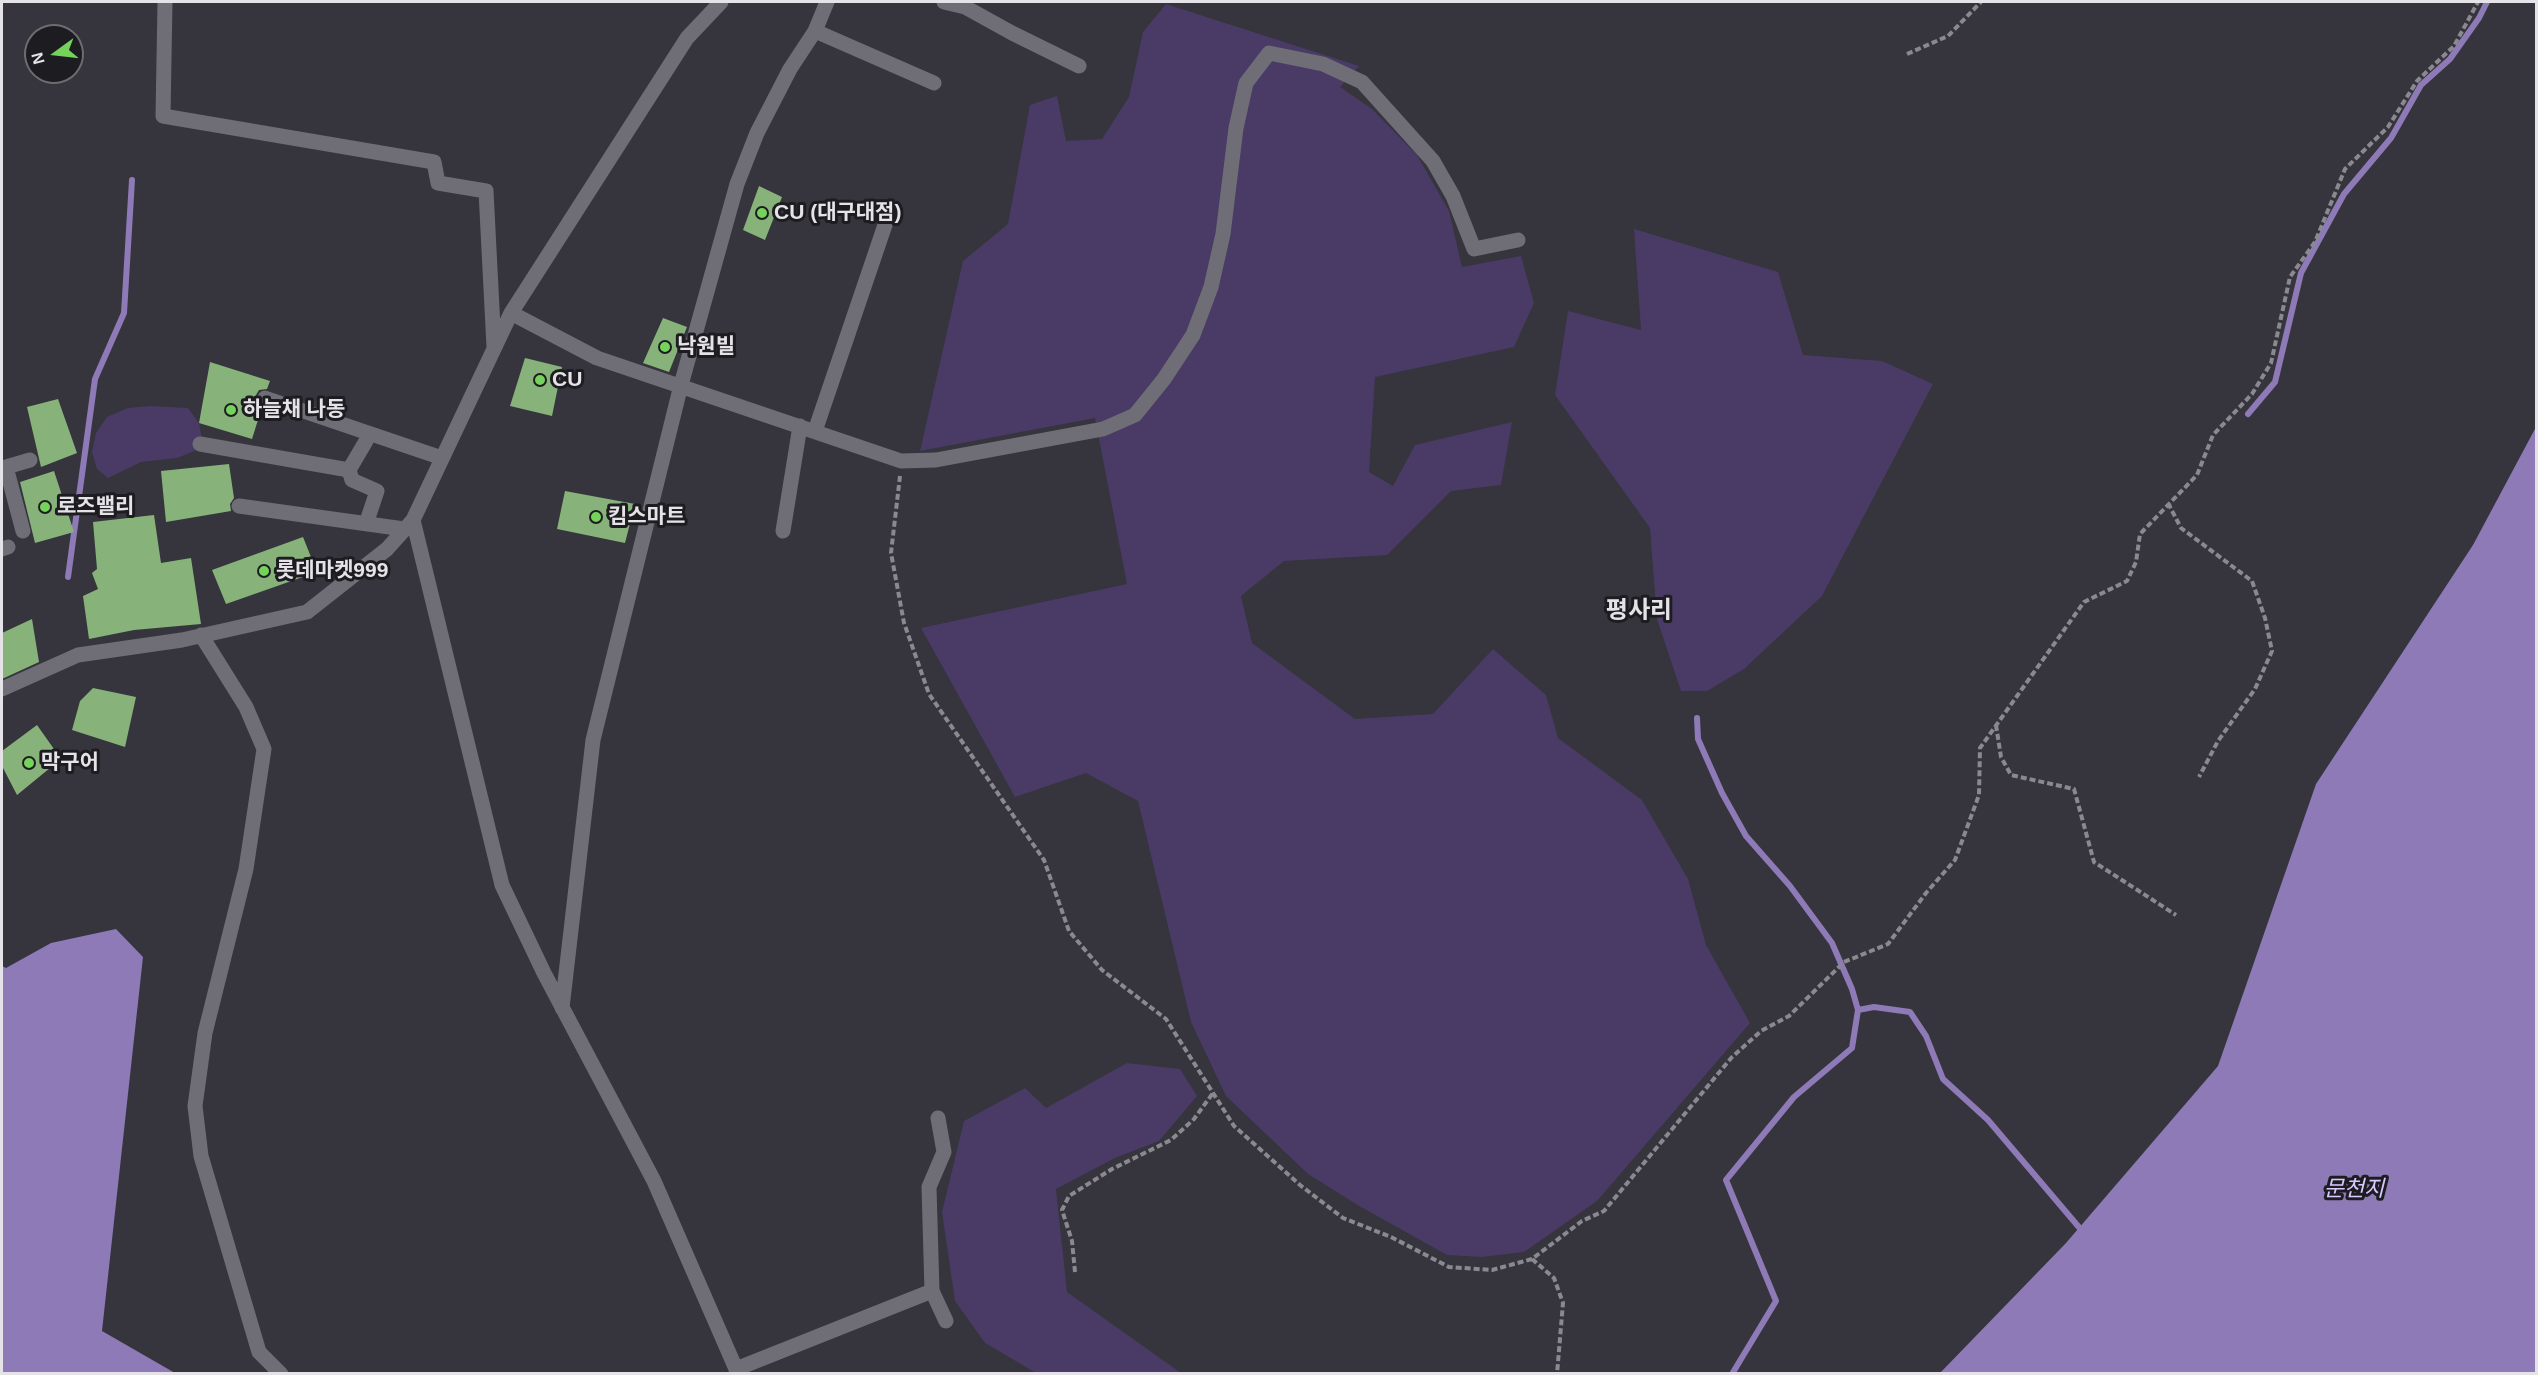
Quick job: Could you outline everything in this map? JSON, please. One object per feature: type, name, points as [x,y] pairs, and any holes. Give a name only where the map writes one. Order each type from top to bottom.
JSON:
[{"type":"street","points":[[165,2],[164,116],[434,162],[438,183],[486,191],[494,349]]},
{"type":"street","points":[[2,689],[78,656],[201,635],[307,612],[387,549],[409,525],[511,313],[687,38],[721,2]]},
{"type":"street","points":[[562,1008],[593,740],[681,385],[737,183],[758,133],[790,69],[815,32],[827,2]]},
{"type":"street","points":[[944,2],[965,7],[1079,66]]},
{"type":"street","points":[[815,32],[934,84]]},
{"type":"street","points":[[511,313],[597,358],[901,460],[936,460],[1103,429],[1135,415],[1164,379],[1193,335],[1211,288],[1222,234],[1236,128],[1246,83],[1269,53],[1323,64],[1362,82],[1433,160],[1453,196],[1474,249],[1518,240]]},
{"type":"street","points":[[783,531],[807,429],[886,222]]},
{"type":"street","points":[[266,403],[440,462],[366,441],[266,403]]},
{"type":"street","points":[[366,441],[349,470],[352,480],[377,491],[366,524]]},
{"type":"street","points":[[200,444],[349,470]]},
{"type":"street","points":[[23,531],[4,468],[30,460]]},
{"type":"street","points":[[239,506],[366,524],[409,525]]},
{"type":"street","points":[[409,525],[502,885],[562,1008],[654,1181],[736,1370],[932,1292]]},
{"type":"street","points":[[201,635],[246,707],[264,749],[246,869],[205,1033],[195,1106],[197,1126],[201,1156],[259,1352],[281,1374]]},
{"type":"street","points":[[938,1118],[944,1152],[930,1187],[932,1292],[946,1321]]},
{"type":"path","points":[[1907,54],[1948,36],[1981,2]]},
{"type":"path","points":[[901,460],[891,553],[904,623],[929,694],[1044,860],[1069,931],[1102,970],[1166,1019],[1234,1126],[1300,1185],[1343,1218],[1391,1237],[1449,1267],[1492,1270],[1532,1259],[1582,1221],[1604,1211],[1732,1057],[1761,1031],[1789,1016],[1844,962],[1888,944],[1926,893],[1955,860],[1979,795],[1980,748],[2084,602],[2127,581],[2136,562],[2140,534],[2197,475],[2212,435],[2252,394],[2271,363],[2290,277],[2315,243],[2345,169],[2388,127],[2417,81],[2454,46],[2478,2]]},
{"type":"path","points":[[2168,503],[2181,528],[2252,581],[2265,618],[2272,651],[2255,689],[2218,741],[2199,777]]},
{"type":"path","points":[[1996,723],[2001,757],[2011,775],[2074,789],[2094,862],[2176,915]]},
{"type":"path","points":[[1075,1272],[1072,1241],[1062,1210],[1069,1196],[1112,1169],[1171,1140],[1194,1119],[1213,1093]]},
{"type":"path","points":[[1532,1259],[1554,1278],[1563,1303],[1557,1374]]},
{"type":"shaded area","points":[[1166,4],[1359,66],[1340,87],[1372,109],[1417,155],[1449,211],[1462,267],[1521,256],[1534,303],[1514,347],[1375,377],[1369,472],[1393,486],[1415,445],[1512,422],[1501,485],[1451,491],[1387,555],[1284,561],[1241,596],[1252,643],[1355,719],[1433,714],[1493,649],[1546,695],[1558,738],[1642,800],[1688,879],[1706,945],[1750,1023],[1597,1201],[1524,1252],[1482,1257],[1447,1255],[1361,1207],[1308,1174],[1226,1096],[1191,1022],[1138,801],[1086,773],[1015,797],[921,628],[1127,584],[1095,418],[920,451],[963,261],[1008,224],[1030,105],[1057,96],[1066,141],[1102,139],[1129,97],[1143,32]]},
{"type":"shaded area","points":[[1634,229],[1778,272],[1803,355],[1882,361],[1933,384],[1822,596],[1744,669],[1707,691],[1681,691],[1657,619],[1650,528],[1555,395],[1568,311],[1641,330]]},
{"type":"shaded area","points":[[150,406],[188,408],[199,423],[202,439],[199,449],[177,458],[141,462],[108,478],[97,469],[92,452],[96,433],[107,417],[128,408]]},
{"type":"shaded area","points":[[1127,1063],[1180,1069],[1197,1096],[1159,1141],[1115,1158],[1056,1189],[1067,1292],[1181,1373],[1036,1373],[985,1343],[955,1301],[942,1212],[964,1121],[1025,1088],[1046,1108]]},
{"type":"water","name":"문천지","points":[[2536,427],[2536,1373],[1940,1373],[2066,1243],[2218,1066],[2316,784],[2473,545]]},
{"type":"water","points":[[116,929],[143,957],[102,1331],[175,1373],[2,1373],[2,966],[6,968],[51,943]]},
{"type":"building","name":"CU (대구대점)","points":[[759,186],[782,197],[765,240],[743,230]]},
{"type":"building","name":"낙원빌","points":[[663,318],[687,327],[669,372],[643,363]]},
{"type":"building","points":[[525,358],[562,367],[552,416],[510,406]]},
{"type":"building","name":"하늘채 나동","points":[[210,362],[270,381],[267,389],[259,390],[256,395],[257,404],[262,407],[252,439],[199,423]]},
{"type":"building","name":"로즈밸리","points":[[58,399],[77,453],[41,467],[27,407]]},
{"type":"building","points":[[229,464],[234,498],[230,504],[231,511],[166,522],[161,471]]},
{"type":"building","name":"로즈밸리","points":[[54,471],[74,532],[35,543],[20,482]]},
{"type":"building","name":"킴스마트","points":[[565,491],[635,504],[625,543],[557,529]]},
{"type":"building","points":[[154,515],[161,563],[191,558],[201,624],[134,630],[89,639],[83,596],[98,589],[92,573],[97,569],[93,522]]},
{"type":"building","name":"롯데마켓999","points":[[303,537],[317,572],[226,604],[212,570]]},
{"type":"building","points":[[32,619],[39,662],[2,679],[2,633]]},
{"type":"building","points":[[93,688],[136,697],[125,747],[72,730],[80,701]]},
{"type":"building","name":"막구어","points":[[37,725],[61,759],[17,795],[2,766],[2,751]]},
{"type":"waterway","points":[[2248,414],[2275,382],[2301,273],[2344,194],[2391,138],[2421,85],[2450,59],[2479,18],[2487,2]]},
{"type":"waterway","points":[[68,577],[95,379],[124,313],[132,180]]},
{"type":"waterway","points":[[1697,718],[1698,739],[1722,793],[1746,836],[1790,886],[1832,943],[1852,989],[1858,1010],[1852,1048],[1794,1097],[1726,1180],[1776,1301],[1732,1374]]},
{"type":"waterway","points":[[1858,1010],[1874,1007],[1910,1012],[1926,1036],[1943,1079],[1988,1120],[2083,1232]]},
{"type":"place","name":"CU (대구대점)","points":[[762,213]]},
{"type":"place","name":"낙원빌","points":[[665,347]]},
{"type":"place","name":"CU","points":[[540,380]]},
{"type":"place","name":"하늘채 나동","points":[[231,410]]},
{"type":"place","name":"로즈밸리","points":[[45,507]]},
{"type":"place","name":"킴스마트","points":[[596,517]]},
{"type":"place","name":"롯데마켓999","points":[[264,571]]},
{"type":"place","name":"막구어","points":[[29,763]]},
{"type":"district","name":"평사리","points":[[1639,611]]}]
